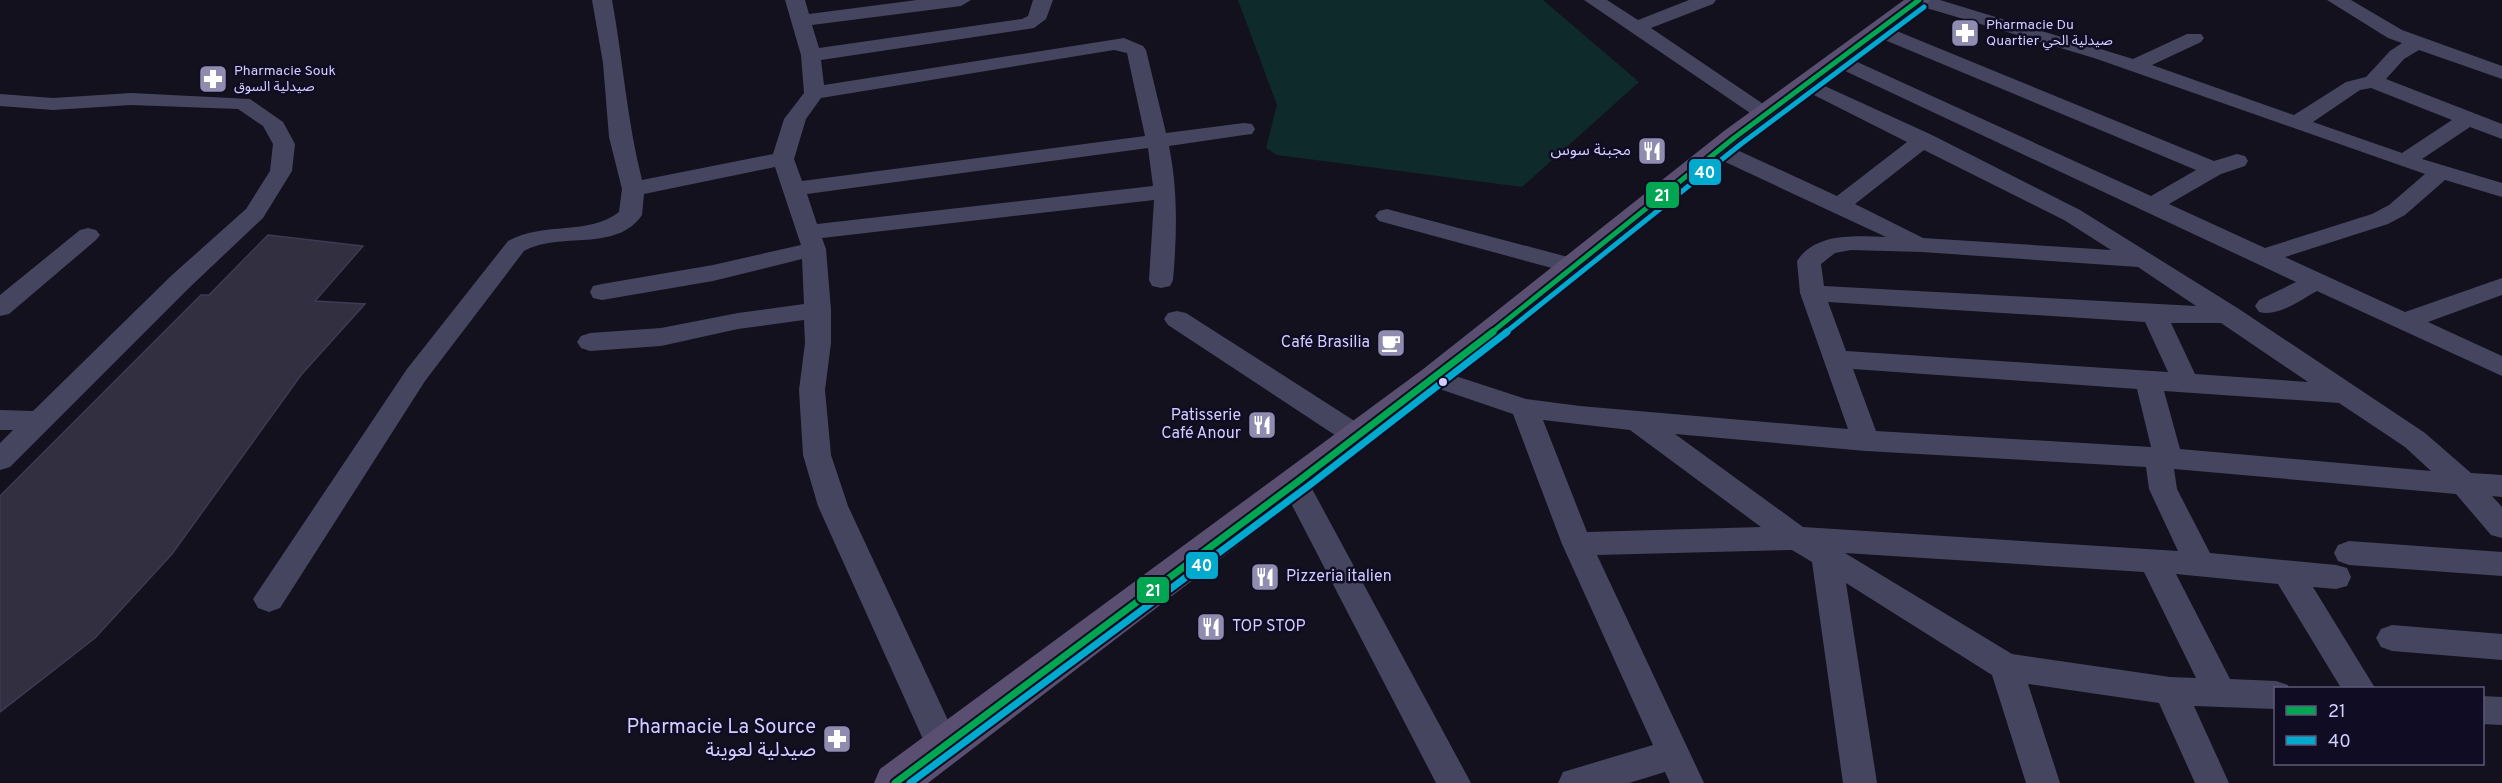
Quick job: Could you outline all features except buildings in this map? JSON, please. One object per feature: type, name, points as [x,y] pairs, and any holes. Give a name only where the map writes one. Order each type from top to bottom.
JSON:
[{"type":"main road","points":[[895,783],[1434,378],[1716,148],[1875,29],[1920,0]]},
{"type":"street","points":[[269,599],[416,375],[516,246],[534,237],[598,231],[623,222],[630,215],[633,189],[620,137],[613,63],[602,0]]},
{"type":"street","points":[[943,746],[833,506],[817,455],[812,390],[818,343],[818,310],[812,240],[783,159],[795,119],[814,93],[811,55],[797,10],[961,0]]},
{"type":"street","points":[[811,55],[1027,24],[1036,19],[1043,0]]},
{"type":"street","points":[[1594,0],[1764,112]]},
{"type":"street","points":[[1636,27],[1706,0]]},
{"type":"street","points":[[1920,0],[2134,66],[2404,160],[2502,190]]},
{"type":"street","points":[[2337,0],[2372,22],[2416,43],[2502,73]]},
{"type":"street","points":[[1875,29],[2213,169]]},
{"type":"street","points":[[2134,66],[2194,38]]},
{"type":"street","points":[[2298,122],[2353,86],[2373,81],[2397,56],[2416,43]]},
{"type":"street","points":[[814,93],[1124,44],[1136,50],[1157,140],[1165,192],[1166,217],[1161,280]]},
{"type":"street","points":[[1835,59],[2502,367]]},
{"type":"street","points":[[2373,81],[2502,132]]},
{"type":"street","points":[[1805,83],[2072,215],[2144,260],[2415,440],[2463,483],[2502,527]]},
{"type":"street","points":[[0,100],[53,104],[131,99],[243,103],[272,122],[284,144],[281,171],[255,213],[181,281],[0,460]]},
{"type":"street","points":[[2404,160],[2467,119]]},
{"type":"street","points":[[793,189],[1244,129]]},
{"type":"street","points":[[1838,206],[1924,140]]},
{"type":"street","points":[[1716,148],[1922,245]]},
{"type":"street","points":[[633,189],[783,159]]},
{"type":"street","points":[[2150,206],[2213,169],[2237,161]]},
{"type":"street","points":[[2264,256],[2380,219],[2397,210],[2441,172]]},
{"type":"street","points":[[602,292],[714,273],[812,240],[1165,192]]},
{"type":"street","points":[[1387,216],[1574,266]]},
{"type":"street","points":[[0,308],[88,235]]},
{"type":"street","points":[[1866,441],[1812,293],[1809,261],[1828,247],[1851,243],[1922,245],[2144,260]]},
{"type":"street","points":[[2268,306],[2318,281]]},
{"type":"street","points":[[2406,321],[2502,285]]},
{"type":"street","points":[[1812,293],[2154,314],[2230,315]]},
{"type":"street","points":[[590,342],[661,337],[738,321],[818,310]]},
{"type":"street","points":[[2154,314],[2186,383]]},
{"type":"street","points":[[1177,319],[1357,436]]},
{"type":"street","points":[[1837,358],[2350,395]]},
{"type":"street","points":[[1434,378],[1524,408],[1636,420],[1866,441],[2162,458],[2400,480],[2502,486]]},
{"type":"street","points":[[2148,381],[2166,449],[2159,471],[2163,489],[2200,564]]},
{"type":"street","points":[[1524,408],[1577,544],[1679,769],[1575,783]]},
{"type":"street","points":[[0,420],[39,421]]},
{"type":"street","points":[[1636,420],[1797,538],[2006,667],[2170,691],[2274,695]]},
{"type":"street","points":[[1294,482],[1451,782]]},
{"type":"street","points":[[1577,544],[1797,538],[2155,563],[2200,564],[2287,572],[2342,565],[2502,564]]},
{"type":"street","points":[[1826,556],[1860,783]]},
{"type":"street","points":[[2155,563],[2221,694]]},
{"type":"street","points":[[2287,572],[2357,687]]},
{"type":"street","points":[[2392,638],[2497,654]]},
{"type":"street","points":[[2006,667],[2043,783]]},
{"type":"street","points":[[2170,691],[2212,783]]},
{"type":"street","points":[[2484,710],[2502,711]]},
{"type":"green space","points":[[1238,0],[1543,0],[1639,82],[1522,187],[1277,155],[1266,148],[1277,105]]},
{"type":"transit line","name":"21","points":[[895,783],[1434,378],[1734,138],[1919,0]]},
{"type":"transit line","name":"40","points":[[910,783],[1377,433],[1801,97],[1924,7]]},
{"type":"place","name":"Pharmacie Du Quartier صيدلية الحي","points":[[1965,33]]},
{"type":"place","name":"Pharmacie Souk صيدلية السوق","points":[[213,79]]},
{"type":"place","name":"مجبنة سوس","points":[[1652,151]]},
{"type":"place","name":"Café Brasilia","points":[[1391,343]]},
{"type":"place","name":"Patisserie Café Anour","points":[[1262,425]]},
{"type":"place","name":"Pizzeria italien","points":[[1265,577]]},
{"type":"place","name":"TOP STOP","points":[[1211,627]]},
{"type":"place","name":"Pharmacie La Source صيدلية لعوينة","points":[[837,739]]}]
